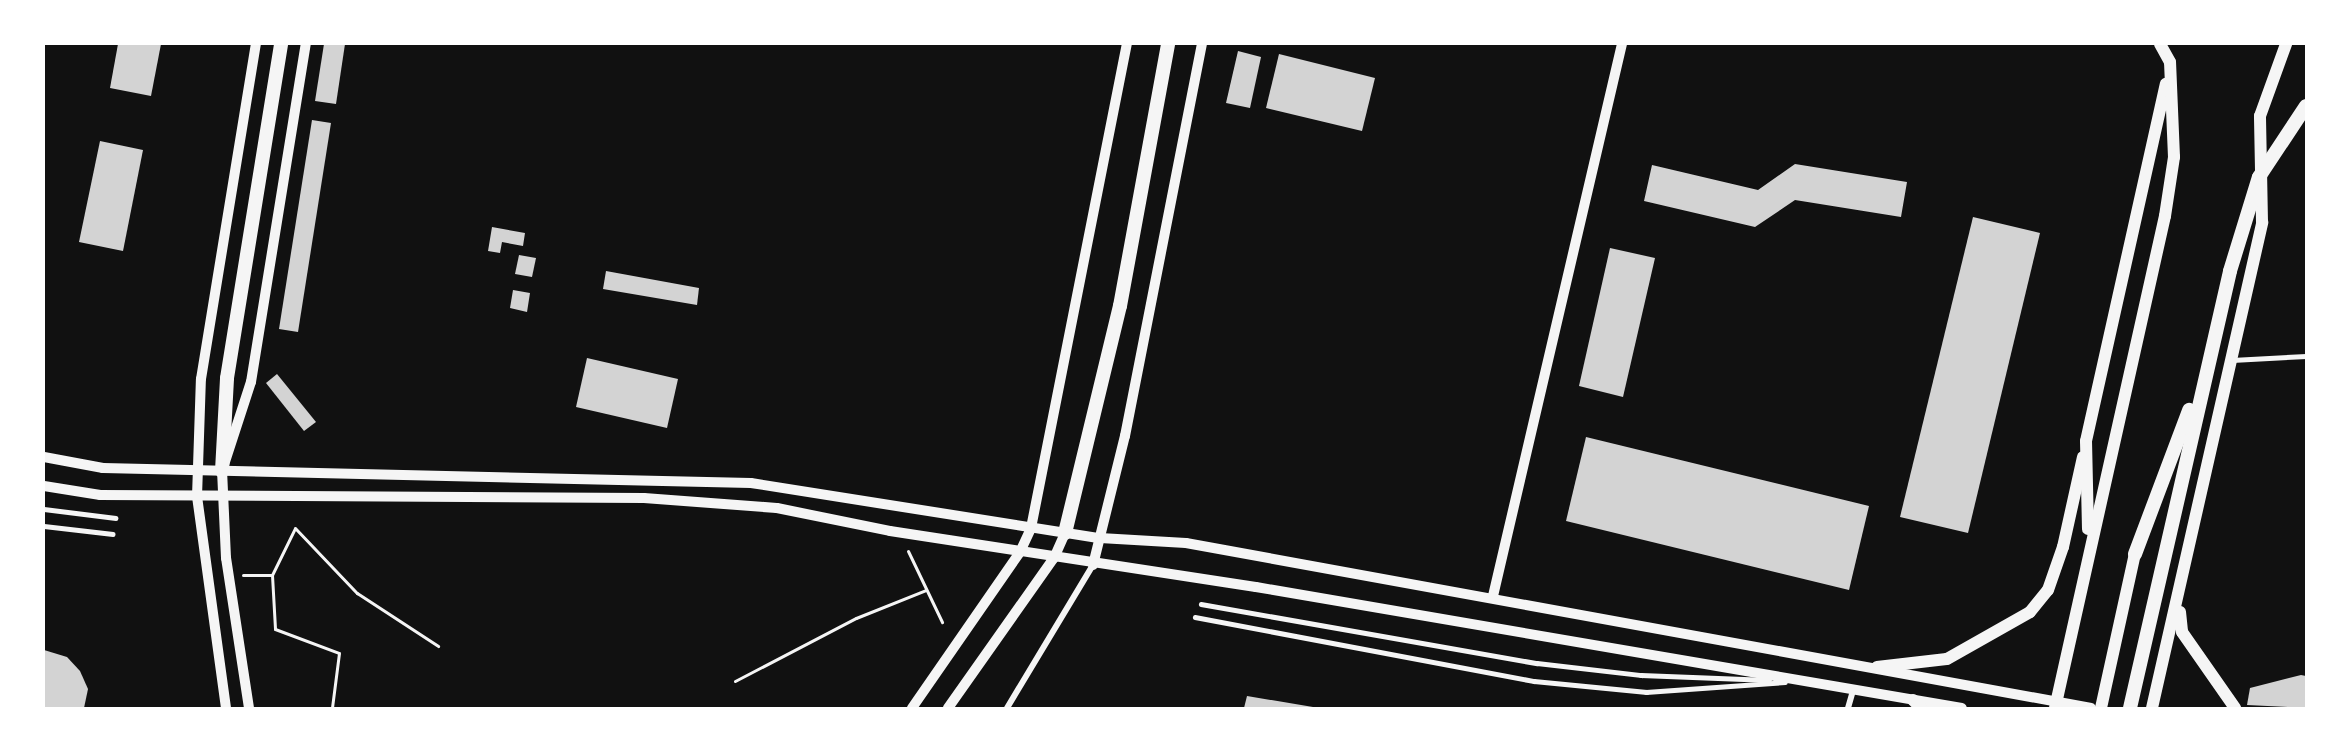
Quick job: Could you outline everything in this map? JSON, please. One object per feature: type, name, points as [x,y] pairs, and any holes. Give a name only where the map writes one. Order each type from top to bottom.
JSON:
[{"type":"highway","points":[[222,471],[227,378],[256,210],[281,44]]},
{"type":"highway","points":[[1065,533],[1120,306],[1168,44]]},
{"type":"highway","points":[[2130,708],[2210,357],[2259,177],[2307,106]]},
{"type":"highway","points":[[2135,554],[2210,357]]},
{"type":"main road","points":[[2051,706],[2113,447],[2169,192],[2174,157],[2170,62],[2160,44]]},
{"type":"main road","points":[[2152,708],[2179,603],[2262,222],[2260,116],[2286,44]]},
{"type":"main road","points":[[1878,667],[1947,659],[2030,612],[2048,590],[2063,547],[2170,62]]},
{"type":"main road","points":[[2051,706],[2090,518],[2086,441]]},
{"type":"main road","points":[[2101,708],[2135,554]]},
{"type":"main road","points":[[2179,603],[2182,632],[2235,708]]},
{"type":"street","points":[[226,708],[197,497],[201,379],[256,44]]},
{"type":"street","points":[[249,708],[229,574],[222,471],[251,382],[306,44]]},
{"type":"street","points":[[912,708],[1020,552],[1031,528],[1128,44]]},
{"type":"street","points":[[1007,708],[1094,565],[1125,436],[1202,44]]},
{"type":"street","points":[[1492,596],[1622,44]]},
{"type":"street","points":[[44,457],[103,468],[751,483],[1100,538],[1186,543],[1492,596],[1878,667],[2051,706],[2091,708]]},
{"type":"street","points":[[44,486],[100,495],[655,499],[777,508],[1094,565],[1256,587],[1853,690],[1917,704],[1962,708]]},
{"type":"street","points":[[948,708],[1054,558],[1065,533]]},
{"type":"street","points":[[1848,708],[1853,690]]},
{"type":"lane","points":[[2232,360],[2307,356]]},
{"type":"lane","points":[[44,509],[115,518]]},
{"type":"lane","points":[[44,526],[113,534]]},
{"type":"lane","points":[[1201,604],[1548,664],[1641,675],[1802,681]]},
{"type":"lane","points":[[1195,617],[1545,682],[1646,692],[1802,681]]},
{"type":"path","points":[[332,708],[339,652],[275,629],[272,575],[295,528],[357,593],[438,646]]},
{"type":"path","points":[[908,551],[942,622]]},
{"type":"path","points":[[229,574],[272,575]]},
{"type":"path","points":[[735,681],[856,618],[926,590]]},
{"type":"building","points":[[118,44],[161,44],[151,96],[110,88]]},
{"type":"building","points":[[324,44],[345,44],[336,104],[315,101]]},
{"type":"building","points":[[1238,51],[1261,57],[1250,108],[1226,103]]},
{"type":"building","points":[[1279,54],[1375,78],[1362,131],[1266,108]]},
{"type":"building","points":[[312,120],[331,123],[298,332],[279,329]]},
{"type":"building","points":[[100,141],[143,150],[123,251],[79,242]]},
{"type":"building","points":[[1795,164],[1907,182],[1901,217],[1795,200],[1755,227],[1644,201],[1652,165],[1758,190]]},
{"type":"building","points":[[1973,217],[2040,233],[1968,533],[1900,517]]},
{"type":"building","points":[[492,227],[525,233],[523,246],[502,242],[500,253],[488,251]]},
{"type":"building","points":[[1610,248],[1655,258],[1623,397],[1579,386]]},
{"type":"building","points":[[519,255],[536,258],[532,277],[515,274]]},
{"type":"building","points":[[606,271],[699,288],[697,305],[603,289]]},
{"type":"building","points":[[513,290],[530,293],[527,312],[510,308]]},
{"type":"building","points":[[587,358],[678,379],[667,428],[576,407]]},
{"type":"building","points":[[277,374],[316,422],[304,431],[266,383]]},
{"type":"building","points":[[1586,437],[1869,506],[1849,590],[1566,521]]},
{"type":"building","points":[[44,650],[67,657],[80,671],[88,689],[84,708],[44,708]]},
{"type":"building","points":[[2301,675],[2306,676],[2306,708],[2247,705],[2250,688]]},
{"type":"building","points":[[1247,696],[1313,707],[1244,708]]}]
